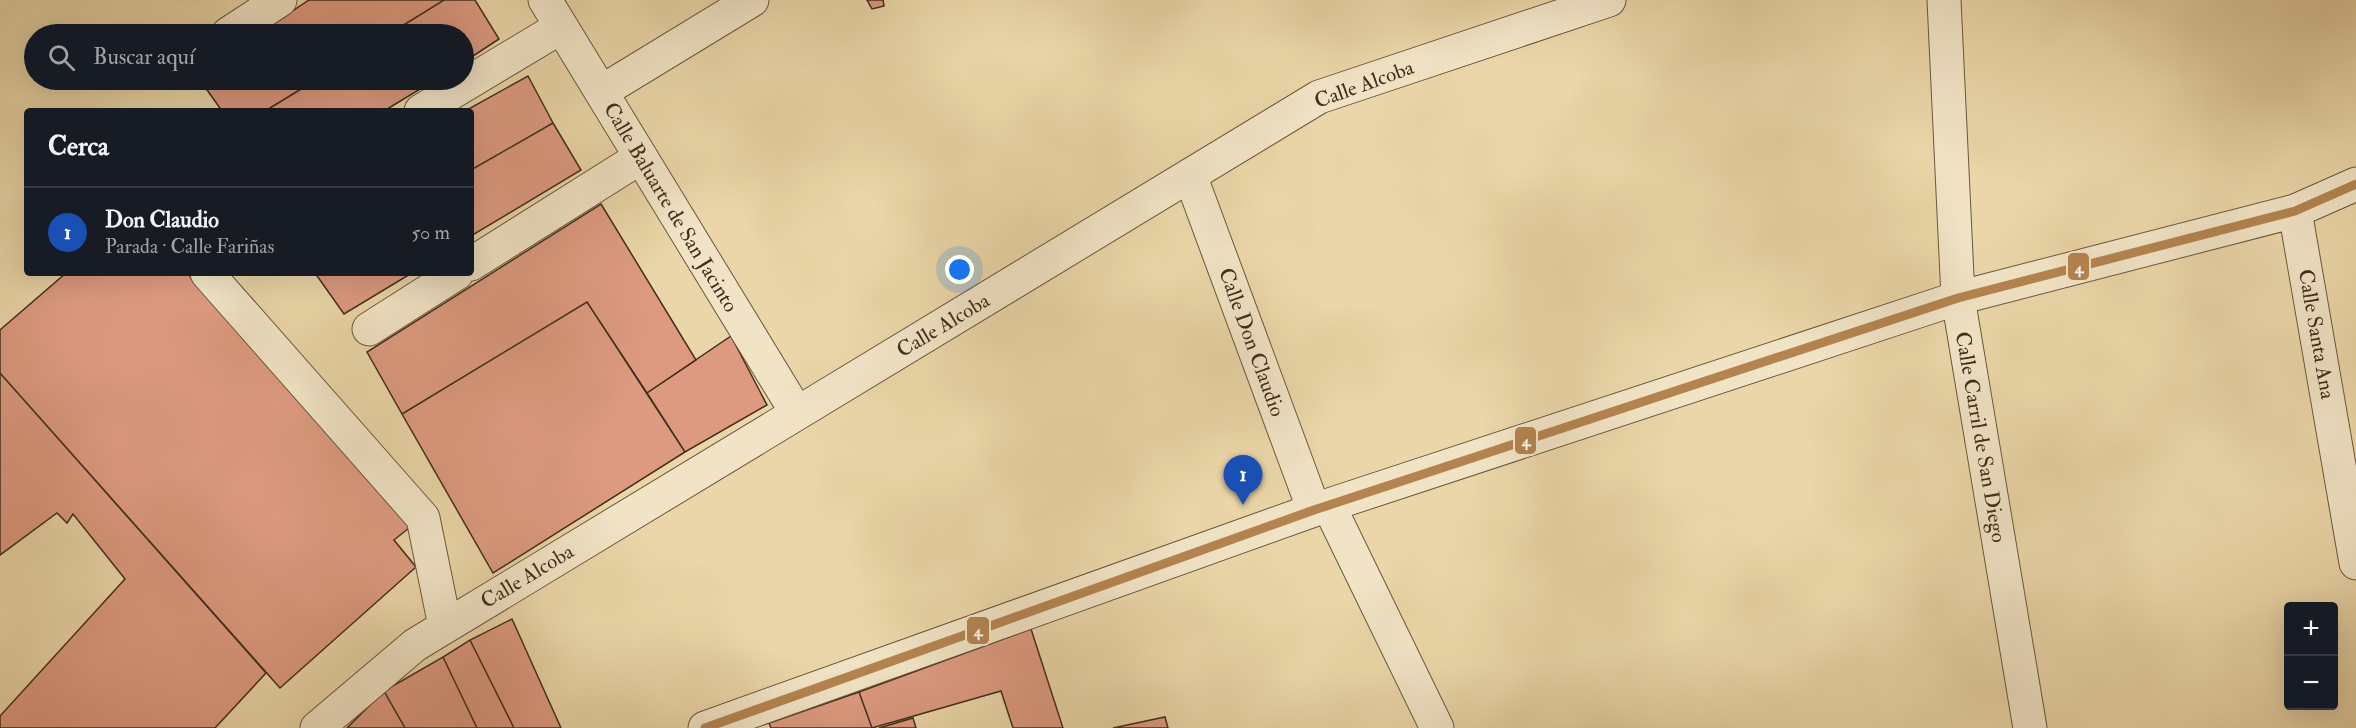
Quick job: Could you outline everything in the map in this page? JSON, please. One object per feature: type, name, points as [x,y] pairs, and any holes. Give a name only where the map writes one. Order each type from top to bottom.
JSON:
[{"type":"street","points":[[243,24],[280,0]]},
{"type":"street","points":[[602,93],[752,0]]},
{"type":"street","name":"Calle Alcoba","points":[[317,728],[415,645],[444,626],[1318,97],[1609,0]]},
{"type":"street","name":"Calle Carril de San Diego","points":[[1944,0],[1958,298],[2030,728]]},
{"type":"street","points":[[474,72],[553,13]]},
{"type":"street","name":"Calle Baluarte de San Jacinto","points":[[553,13],[797,413]]},
{"type":"street","points":[[425,108],[449,90]]},
{"type":"street","points":[[474,262],[641,157]]},
{"type":"street","name":"Calle Don Claudio","points":[[1190,175],[1322,508],[1437,728]]},
{"type":"street","points":[[705,728],[1322,508],[1958,298],[2295,211],[2356,184]]},
{"type":"street","name":"Calle Santa Ana","points":[[2295,211],[2356,562]]},
{"type":"street","points":[[210,276],[423,518],[444,626]]},
{"type":"street","points":[[369,329],[452,276]]},
{"type":"building","points":[[309,0],[444,0],[405,24],[273,24]]},
{"type":"building","points":[[444,0],[475,0],[499,39],[474,55],[474,24],[405,24]]},
{"type":"building","points":[[867,0],[883,0],[884,6],[872,9]]},
{"type":"building","points":[[528,76],[553,123],[474,168],[474,108],[470,108]]},
{"type":"building","points":[[207,90],[300,90],[270,108],[220,108]]},
{"type":"building","points":[[300,90],[419,90],[389,108],[270,108]]},
{"type":"building","points":[[553,123],[581,170],[474,234],[474,168]]},
{"type":"building","points":[[601,204],[696,360],[647,393],[587,302],[402,414],[367,352]]},
{"type":"building","points":[[63,276],[190,276],[414,524],[394,540],[416,567],[280,688],[0,373],[0,330]]},
{"type":"building","points":[[317,276],[407,276],[344,314]]},
{"type":"building","points":[[587,302],[685,452],[493,573],[402,414]]},
{"type":"building","points":[[731,336],[767,405],[685,452],[647,393]]},
{"type":"building","points":[[0,373],[266,673],[215,728],[0,728],[0,716],[125,579],[73,514],[67,523],[57,513],[0,555]]},
{"type":"building","points":[[512,619],[561,728],[514,728],[470,640]]},
{"type":"building","points":[[1031,629],[1063,728],[1013,728],[1001,691],[872,728],[859,692]]},
{"type":"building","points":[[470,640],[514,728],[477,728],[443,657]]},
{"type":"building","points":[[443,657],[477,728],[405,728],[384,691]]},
{"type":"building","points":[[384,691],[405,728],[347,728]]},
{"type":"building","points":[[859,692],[872,728],[771,728],[769,723]]},
{"type":"building","points":[[1165,717],[1168,728],[1113,728]]},
{"type":"building","points":[[913,718],[916,728],[879,728]]},
{"type":"transit line","name":"4","points":[[705,728],[1314,510],[1958,298],[2295,211],[2356,184]]},
{"type":"place","name":"Don Claudio","points":[[1243,505]]}]
